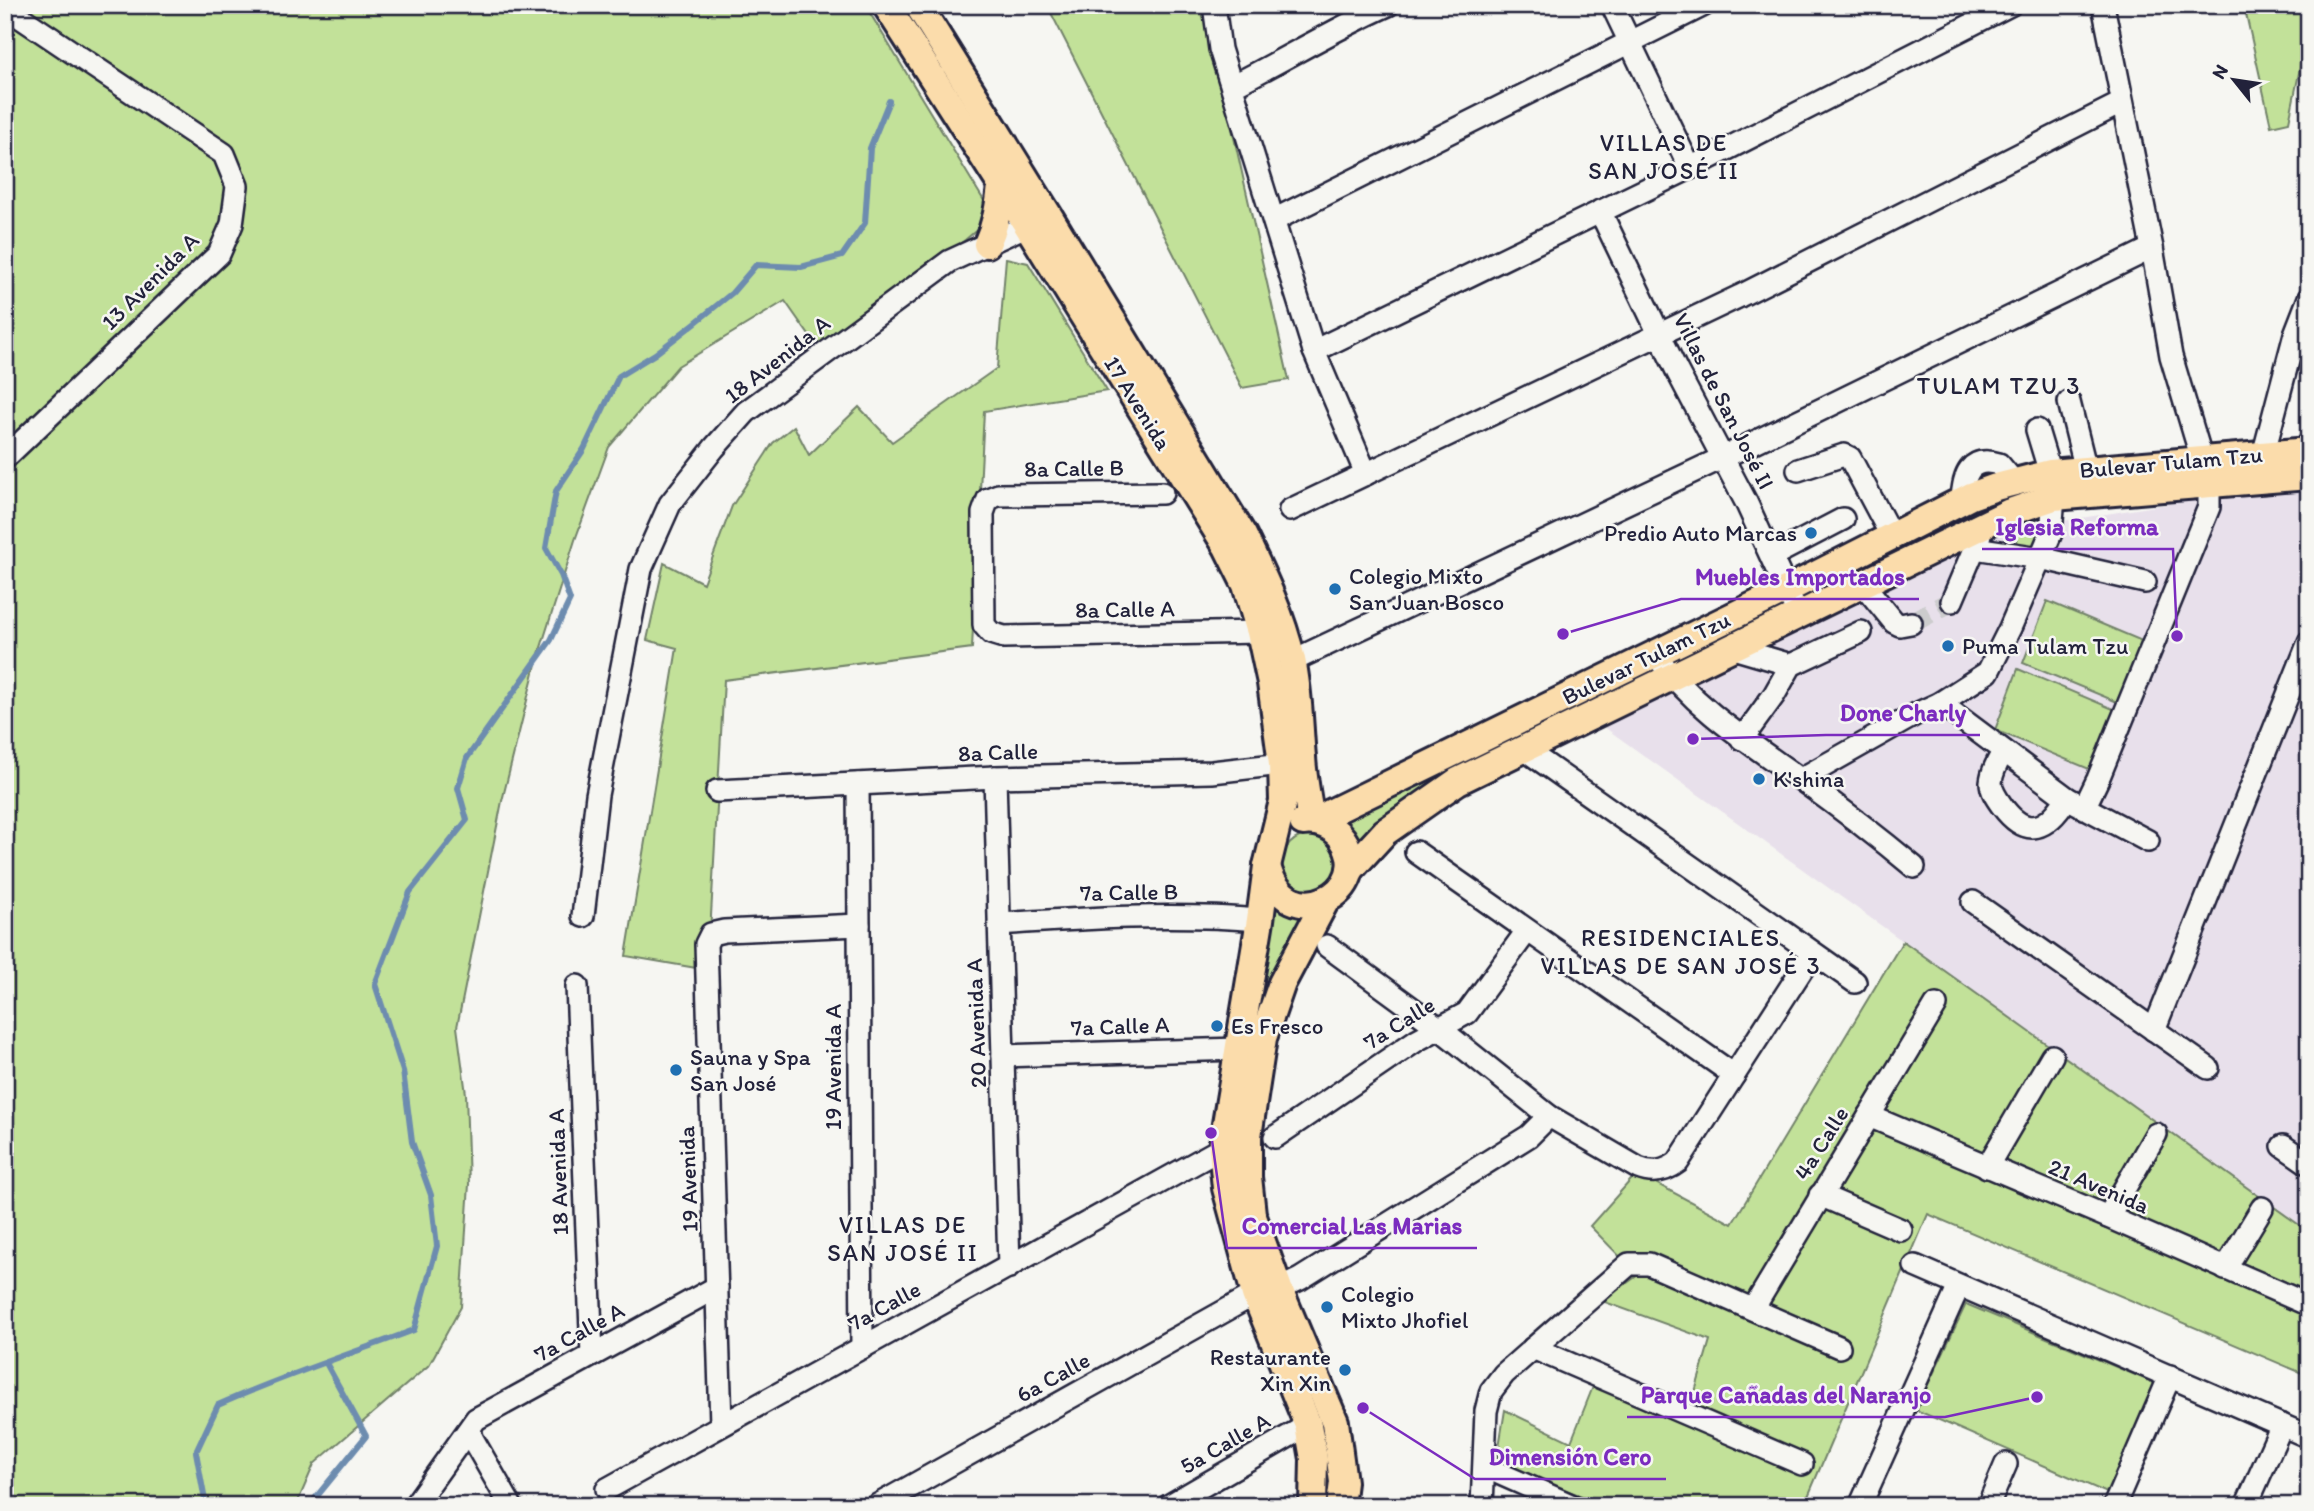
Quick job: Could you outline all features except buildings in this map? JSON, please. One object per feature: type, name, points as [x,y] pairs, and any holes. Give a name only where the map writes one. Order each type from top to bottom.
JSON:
[{"type":"main road","name":"17 Avenida","points":[[886,5],[1000,185],[1038,220],[1243,535],[1276,604],[1292,661],[1300,716],[1302,760],[1313,821]]},
{"type":"main road","name":"17 Avenida","points":[[918,5],[1038,220],[1227,547],[1246,585],[1271,682],[1282,764],[1283,801],[1274,840]]},
{"type":"main road","points":[[987,244],[995,228],[1000,185]]},
{"type":"main road","name":"Bulevar Tulam Tzu","points":[[1313,821],[1962,501],[2014,482],[2052,485],[2204,472],[2262,453],[2309,451]]},
{"type":"main road","name":"Bulevar Tulam Tzu","points":[[1349,870],[1385,832],[1448,788],[2010,512],[2052,485],[2086,470],[2204,472],[2258,481],[2309,476]]},
{"type":"main road","points":[[1853,556],[1863,583]]},
{"type":"main road","points":[[1267,866],[1270,879],[1277,890],[1288,899],[1300,904],[1314,904],[1337,893],[1345,883],[1350,857],[1339,834],[1328,826],[1313,821],[1297,823],[1284,829],[1274,840],[1267,866],[1261,920],[1222,1148],[1226,1188],[1267,1291],[1308,1425],[1314,1459],[1313,1506]]},
{"type":"main road","points":[[1326,900],[1278,994],[1263,1038],[1248,1136],[1248,1177],[1252,1214],[1267,1291],[1335,1422],[1343,1482],[1340,1506]]},
{"type":"street","points":[[1214,5],[1220,49],[1314,351],[1366,474]]},
{"type":"street","points":[[1231,86],[1313,44],[1354,13],[1388,5]]},
{"type":"street","points":[[1612,5],[1690,168]]},
{"type":"street","points":[[1274,220],[1704,5]]},
{"type":"street","points":[[1314,351],[1690,168],[2010,5]]},
{"type":"street","points":[[2003,751],[1994,769],[1991,785],[1995,796],[2011,818],[2025,827],[2038,827],[2050,822],[2076,803],[2098,779],[2209,507],[2204,472],[2171,356],[2103,5]]},
{"type":"street","name":"13 Avenida A","points":[[5,7],[225,154],[237,186],[232,224],[219,254],[5,458]]},
{"type":"street","points":[[1290,510],[1740,296],[2121,103]]},
{"type":"street","name":"Villas de San José II","points":[[1600,211],[1721,458],[1746,502],[1788,589],[1797,616]]},
{"type":"street","name":"18 Avenida A","points":[[583,916],[597,795],[641,569],[670,504],[746,412],[950,261],[1038,220]]},
{"type":"street","points":[[1292,661],[1721,458],[2152,248]]},
{"type":"street","points":[[2258,481],[2262,453],[2295,334],[2309,298]]},
{"type":"street","points":[[2069,402],[2086,470]]},
{"type":"street","points":[[1801,779],[1940,703],[1988,672],[2051,533],[2052,485],[2037,430]]},
{"type":"street","points":[[1798,470],[1844,455],[1850,458],[1892,537]]},
{"type":"street","name":"8a Calle B","points":[[991,633],[985,625],[983,513],[988,499],[998,495],[1163,493]]},
{"type":"street","points":[[1772,556],[1843,519]]},
{"type":"street","points":[[1952,601],[1986,523]]},
{"type":"street","points":[[1975,548],[2040,558],[2145,582]]},
{"type":"street","points":[[1863,583],[1894,622],[1900,625],[1911,623]]},
{"type":"street","name":"8a Calle A","points":[[991,633],[1003,637],[1260,632]]},
{"type":"street","points":[[1742,739],[1774,695],[1791,665],[1861,632]]},
{"type":"street","points":[[2154,1030],[2309,642]]},
{"type":"street","points":[[1733,648],[1791,665]]},
{"type":"street","points":[[1655,654],[1672,678],[1683,685],[1702,707],[1742,739],[1801,779],[1914,867]]},
{"type":"street","points":[[1940,703],[2076,803],[2148,841]]},
{"type":"street","points":[[1524,749],[1855,982]]},
{"type":"street","name":"8a Calle","points":[[717,791],[1220,771],[1282,764]]},
{"type":"street","name":"20 Avenida A","points":[[995,778],[1009,1267]]},
{"type":"street","name":"19 Avenida A","points":[[858,784],[862,1349]]},
{"type":"street","points":[[1416,852],[1734,1074]]},
{"type":"street","points":[[1973,902],[2208,1068]]},
{"type":"street","name":"7a Calle B","points":[[999,925],[1115,917],[1224,917],[1261,920]]},
{"type":"street","name":"19 Avenida","points":[[722,1424],[706,944],[711,934],[724,931],[859,925]]},
{"type":"street","name":"7a Calle","points":[[1275,1137],[1417,1040],[1466,1013],[1527,931]]},
{"type":"street","points":[[1327,946],[1439,1028],[1549,1116],[1638,1168],[1659,1171],[1678,1162],[1812,954]]},
{"type":"street","name":"18 Avenida A","points":[[577,986],[592,1355]]},
{"type":"street","name":"4a Calle","points":[[1753,1309],[1936,1005]]},
{"type":"street","name":"7a Calle A","points":[[1003,1056],[1239,1049]]},
{"type":"street","points":[[1987,1167],[2052,1056]]},
{"type":"street","name":"6a Calle","points":[[876,1506],[1267,1291],[1300,1279],[1529,1136],[1549,1116]]},
{"type":"street","name":"21 Avenida","points":[[1869,1116],[2309,1305]]},
{"type":"street","points":[[2108,1217],[2156,1134]]},
{"type":"street","points":[[2283,1146],[2309,1164]]},
{"type":"street","name":"7a Calle","points":[[607,1489],[1222,1148]]},
{"type":"street","points":[[1820,1195],[1901,1230]]},
{"type":"street","points":[[2225,1269],[2262,1208]]},
{"type":"street","points":[[1482,1506],[1486,1411],[1491,1391],[1504,1374],[1622,1268],[1636,1262],[1649,1264],[1839,1347]]},
{"type":"street","points":[[1915,1266],[2309,1437]]},
{"type":"street","points":[[1860,1506],[1959,1286]]},
{"type":"street","name":"7a Calle A","points":[[414,1506],[472,1423],[482,1415],[717,1287]]},
{"type":"street","points":[[1533,1348],[1802,1464]]},
{"type":"street","points":[[2114,1506],[2170,1376]]},
{"type":"street","name":"5a Calle A","points":[[1168,1506],[1186,1500],[1308,1425]]},
{"type":"street","points":[[2246,1506],[2282,1425]]},
{"type":"street","points":[[470,1429],[472,1438],[511,1506]]},
{"type":"street","points":[[1988,1506],[2006,1464]]},
{"type":"street","points":[[1484,1471],[1496,1472],[1573,1506]]},
{"type":"shaded area","points":[[2279,486],[2309,486],[2309,1232],[1604,727],[1983,534]]},
{"type":"green space","points":[[5,5],[865,5],[989,209],[979,228],[965,240],[818,348],[785,301],[678,366],[609,447],[575,540],[537,660],[502,801],[457,1027],[466,1094],[469,1184],[461,1307],[429,1365],[314,1464],[296,1506],[5,1506]]},
{"type":"green space","points":[[1047,5],[1204,5],[1289,380],[1242,388]]},
{"type":"green space","points":[[2244,5],[2309,5],[2309,24],[2289,122],[2271,126]]},
{"type":"green space","points":[[1006,258],[1028,263],[1107,391],[984,411],[972,648],[724,680],[708,970],[626,956],[677,648],[647,640],[664,563],[703,583],[732,506],[773,443],[794,426],[809,455],[859,407],[892,442],[997,368]]},
{"type":"green space","points":[[2035,521],[2044,530],[2040,542],[2022,552],[2012,530]]},
{"type":"green space","points":[[2047,601],[2147,643],[2122,704],[2023,663]]},
{"type":"green space","points":[[2018,669],[2118,711],[2094,771],[1995,730]]},
{"type":"green space","points":[[1477,748],[1479,756],[1453,772],[1355,855],[1331,823]]},
{"type":"green space","points":[[1310,835],[1321,837],[1330,843],[1336,852],[1336,874],[1330,883],[1321,889],[1310,891],[1299,889],[1290,883],[1284,874],[1282,863],[1284,852],[1290,843],[1299,837]]},
{"type":"green space","points":[[1273,889],[1312,910],[1250,1040]]},
{"type":"green space","points":[[1903,941],[2309,1232],[2309,1376],[1928,1214],[1804,1506],[1610,1506],[1496,1465],[1505,1410],[1571,1442],[1598,1374],[1688,1416],[1710,1340],[1602,1301],[1638,1275],[1590,1226],[1637,1173],[1732,1224]]},
{"type":"green space","points":[[1966,1304],[2157,1384],[2107,1493],[1916,1410]]},
{"type":"waterway","points":[[206,1506],[196,1452],[218,1405],[414,1330],[437,1246],[431,1195],[412,1142],[403,1071],[375,984],[410,892],[467,820],[458,788],[467,758],[551,640],[570,600],[561,575],[546,548],[556,491],[584,449],[619,376],[655,354],[695,323],[732,293],[756,265],[801,267],[842,256],[865,223],[870,148],[889,101]]},
{"type":"waterway","points":[[309,1506],[366,1436],[326,1363]]},
{"type":"tunnel","points":[[1911,623],[1952,601]]},
{"type":"place","name":"Predio Auto Marcas","points":[[1811,533]]},
{"type":"place","name":"Colegio Mixto San Juan Bosco","points":[[1335,589]]},
{"type":"place","name":"Muebles Importados","points":[[1563,634]]},
{"type":"place","name":"Iglesia Reforma","points":[[2177,636]]},
{"type":"place","name":"Puma Tulam Tzu","points":[[1948,646]]},
{"type":"place","name":"Done Charly","points":[[1693,739]]},
{"type":"place","name":"K'shina","points":[[1759,779]]},
{"type":"place","name":"Es Fresco","points":[[1217,1026]]},
{"type":"place","name":"Sauna y Spa San José","points":[[676,1070]]},
{"type":"place","name":"Comercial Las Marias","points":[[1211,1133]]},
{"type":"place","name":"Colegio Mixto Jhofiel","points":[[1327,1307]]},
{"type":"place","name":"Restaurante Xin Xin","points":[[1345,1370]]},
{"type":"place","name":"Parque Cañadas del Naranjo","points":[[2037,1397]]},
{"type":"place","name":"Dimensión Cero","points":[[1363,1408]]},
{"type":"district","name":"VILLAS DE SAN JOSÉ II","points":[[1664,156]]},
{"type":"district","name":"TULAM TZU 3","points":[[1999,385]]},
{"type":"district","name":"RESIDENCIALES VILLAS DE SAN JOSÉ 3","points":[[1681,951]]},
{"type":"district","name":"VILLAS DE SAN JOSÉ II","points":[[903,1238]]}]
